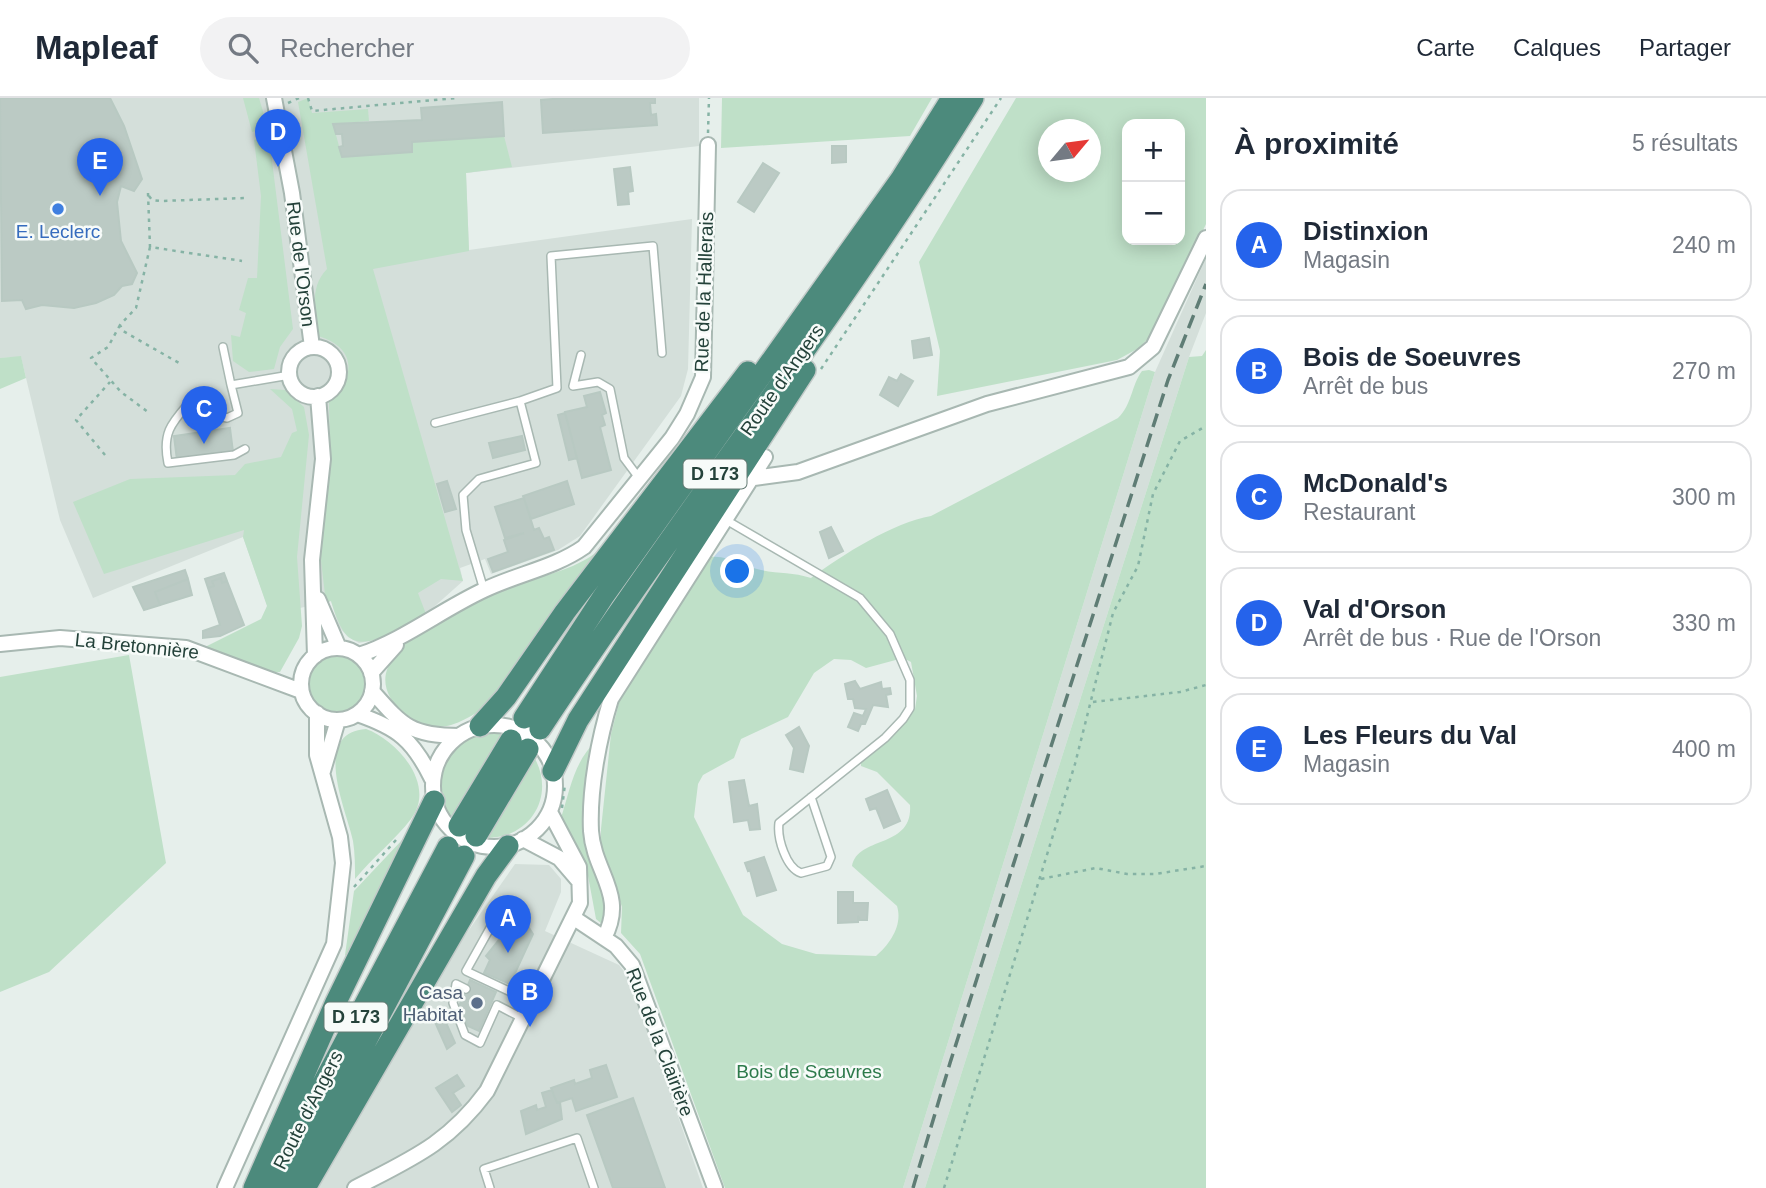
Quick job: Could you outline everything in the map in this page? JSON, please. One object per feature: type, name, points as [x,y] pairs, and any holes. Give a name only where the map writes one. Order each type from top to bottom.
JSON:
[{"type":"highway","name":"Route d'Angers","points":[[952,98],[901,178],[603,597],[532,724],[620,608],[893,223],[973,98]]},
{"type":"highway","points":[[554,771],[578,720],[888,245],[893,223]]},
{"type":"highway","points":[[481,726],[506,697],[565,612],[755,363],[788,325],[810,307]]},
{"type":"highway","points":[[468,831],[519,745]]},
{"type":"highway","points":[[254,1188],[336,1002],[435,801]]},
{"type":"highway","points":[[305,1188],[486,876],[516,842]]},
{"type":"highway","name":"Route d'Angers","points":[[268,1188],[456,852],[288,1188]]},
{"type":"street","name":"Rue de l'Orson","points":[[274,98],[291,183],[312,347]]},
{"type":"street","name":"Rue de la Hallerais","points":[[359,655],[410,632],[484,590],[565,560],[584,547],[602,529],[687,414],[703,377],[708,145]]},
{"type":"street","points":[[754,478],[798,472],[987,404],[1129,367],[1153,347],[1206,238]]},
{"type":"street","points":[[312,347],[330,352],[339,368],[334,386],[318,396],[300,392],[290,375],[295,356],[312,347]]},
{"type":"street","points":[[314,656],[340,648],[359,655],[371,673],[372,691],[357,714],[338,720],[317,713],[301,691],[302,672],[314,656],[315,591],[312,560],[323,459],[318,396]]},
{"type":"street","points":[[604,938],[612,923],[614,906],[594,849],[591,822],[607,711],[620,683],[765,457]]},
{"type":"street","points":[[315,591],[340,648]]},
{"type":"street","name":"Rue de la Hallerais","points":[[371,673],[382,658],[410,632]]},
{"type":"street","name":"La Bretonnière","points":[[0,644],[60,638],[186,648],[301,691]]},
{"type":"street","points":[[270,679],[302,672]]},
{"type":"street","points":[[357,714],[399,732],[416,749],[432,779],[435,801],[442,817],[463,838],[493,846],[516,842],[541,826],[550,812],[554,798],[554,771],[540,747],[521,730],[496,724],[481,726],[458,736],[435,736],[415,732],[394,716],[372,691]]},
{"type":"street","points":[[225,1188],[334,944],[343,863],[340,837],[322,776],[317,746],[317,713]]},
{"type":"street","points":[[322,776],[338,720]]},
{"type":"street","points":[[432,779],[441,755],[458,736]]},
{"type":"street","points":[[361,1187],[438,1143],[469,1115],[487,1091],[530,1001],[575,918],[580,903],[576,860],[550,812]]},
{"type":"street","points":[[516,842],[559,858],[580,884]]},
{"type":"street","name":"Rue de la Clairière","points":[[575,918],[626,956],[638,979],[715,1188]]},
{"type":"lane","points":[[435,423],[520,401],[557,388],[551,256],[653,246],[662,353]]},
{"type":"lane","points":[[223,347],[238,413],[227,418],[218,416],[201,394],[195,396],[167,431],[164,446],[167,463],[234,455],[245,449]]},
{"type":"lane","points":[[581,355],[573,386],[598,382],[610,389],[624,458],[639,478]]},
{"type":"lane","points":[[231,385],[290,375]]},
{"type":"lane","points":[[484,590],[466,530],[463,495],[480,479],[536,463],[520,401]]},
{"type":"lane","points":[[726,520],[860,598],[890,634],[910,680],[913,696],[903,719],[885,738],[783,817],[778,828],[791,866],[801,873],[827,866],[831,857],[811,797]]},
{"type":"lane","points":[[499,912],[466,971],[530,1001]]},
{"type":"lane","points":[[466,989],[456,984],[453,1003],[465,1035],[480,1043],[495,1003],[522,1018]]},
{"type":"lane","points":[[491,1188],[484,1169],[578,1138],[594,1188]]},
{"type":"path","points":[[308,98],[312,111],[456,98]]},
{"type":"path","points":[[708,145],[709,98]]},
{"type":"path","points":[[816,376],[1002,98]]},
{"type":"path","points":[[148,412],[110,382],[90,358],[108,347],[120,326],[136,308],[150,247],[148,193],[152,200],[160,201],[245,198]]},
{"type":"path","points":[[150,247],[242,261]]},
{"type":"path","points":[[120,326],[123,331],[179,363]]},
{"type":"path","points":[[105,455],[76,420],[110,382]]},
{"type":"path","points":[[944,1188],[1093,702],[1113,613],[1138,566],[1153,494],[1180,441],[1206,426]]},
{"type":"path","points":[[1093,702],[1180,692],[1206,685]]},
{"type":"path","points":[[1039,880],[1096,868],[1128,874],[1155,874],[1206,866]]},
{"type":"shaded area","points":[[0,98],[699,98],[699,146],[466,173],[469,250],[692,219],[688,369],[681,396],[580,536],[558,550],[491,574],[485,559],[460,568],[463,581],[426,614],[386,638],[359,643],[348,637],[339,627],[331,601],[300,608],[267,605],[243,537],[93,598],[60,520],[21,357],[0,358]]},
{"type":"shaded area","points":[[1206,258],[1206,313],[1189,357],[925,1188],[903,1188],[1155,372]]},
{"type":"shaded area","points":[[515,864],[549,865],[561,879],[561,892],[545,931],[619,965],[630,979],[703,1188],[315,1188],[450,957]]},
{"type":"green space","points":[[243,98],[259,98],[268,128],[252,132]]},
{"type":"green space","points":[[308,98],[312,113],[368,109],[369,121],[333,124],[342,157],[412,152],[412,142],[504,136],[512,167],[466,173],[469,251],[373,269],[463,581],[441,579],[418,593],[426,614],[386,638],[384,636],[362,642],[348,636],[338,622],[331,601],[326,603],[319,544],[330,457],[329,400],[344,382],[348,363],[340,347],[318,336],[315,292],[327,269],[298,102]]},
{"type":"green space","points":[[722,98],[932,98],[910,136],[721,148]]},
{"type":"green space","points":[[1016,98],[1206,98],[1206,224],[1155,331],[1139,348],[1117,360],[937,396],[940,351],[919,262]]},
{"type":"green space","points":[[269,137],[293,329],[280,347],[274,369],[249,372],[233,361],[231,335],[240,337],[246,313],[239,310],[248,278],[257,278],[261,196],[254,140]]},
{"type":"green space","points":[[1206,350],[1206,1188],[925,1188],[1189,357],[1202,356]]},
{"type":"green space","points":[[21,356],[26,378],[0,389],[0,358]]},
{"type":"green space","name":"Bois de Sœuvres","points":[[1142,371],[1155,372],[903,1188],[725,1188],[640,954],[621,933],[622,907],[601,844],[611,734],[621,695],[711,557],[724,558],[761,570],[811,578],[869,541],[901,525],[931,516],[1118,418],[1123,413]],"holes":[[[903,658],[911,662],[917,696],[915,709],[861,761],[861,766],[877,772],[910,805],[909,819],[895,835],[856,856],[852,866],[897,906],[898,920],[894,934],[876,956],[816,954],[782,944],[743,915],[694,817],[698,784],[703,775],[734,758],[741,739],[788,717],[814,673],[834,659],[851,660],[866,668]]]},
{"type":"green space","points":[[270,389],[285,390],[304,407],[309,435],[297,557],[302,626],[299,638],[280,672],[265,673],[203,648],[261,619],[267,606],[243,537],[244,530],[104,574],[73,502],[130,479],[235,475],[245,464],[281,457],[292,433],[297,431],[292,409]]},
{"type":"green space","points":[[599,550],[602,551],[496,699],[465,719],[436,727],[408,716],[397,706],[389,695],[385,681],[388,668],[397,655],[395,650],[464,607],[509,587],[568,568]]},
{"type":"green space","points":[[129,655],[166,863],[49,972],[0,992],[0,677]]},
{"type":"green space","points":[[338,655],[354,660],[362,668],[367,684],[362,700],[354,708],[338,713],[322,708],[314,700],[309,684],[314,668],[322,660]]},
{"type":"green space","points":[[366,729],[390,743],[410,765],[419,792],[418,806],[411,819],[355,879],[353,841],[336,775],[336,758],[340,744],[349,734]]},
{"type":"green space","points":[[493,733],[505,735],[454,822],[445,807],[441,792],[445,764],[452,752],[463,743],[477,736]]},
{"type":"green space","points":[[597,740],[589,784],[608,920],[602,924],[596,919],[586,865],[561,818],[578,767]]},
{"type":"green space","points":[[534,757],[542,786],[535,812],[516,831],[487,838]]},
{"type":"green space","points":[[419,822],[350,959],[345,955],[354,891]]},
{"type":"building","name":"E. Leclerc","points":[[0,98],[110,98],[124,126],[142,179],[134,191],[121,186],[117,202],[121,241],[137,273],[132,284],[122,286],[114,295],[96,303],[74,308],[42,305],[26,309],[22,300],[2,301]]},
{"type":"building","points":[[655,98],[655,103],[650,103],[651,115],[656,114],[657,125],[543,133],[541,100]]},
{"type":"building","points":[[502,102],[504,136],[412,142],[412,152],[342,157],[339,147],[343,146],[342,134],[336,134],[333,124],[422,120],[421,108]]},
{"type":"building","points":[[832,146],[846,146],[846,162],[832,163]]},
{"type":"building","points":[[763,163],[779,173],[754,212],[738,202]]},
{"type":"building","points":[[630,167],[633,191],[628,192],[629,204],[618,205],[614,169]]},
{"type":"building","points":[[929,338],[932,355],[914,358],[912,341]]},
{"type":"building","points":[[901,374],[913,381],[898,406],[880,395],[889,377],[897,381]]},
{"type":"building","points":[[600,392],[606,413],[602,415],[605,425],[600,427],[611,470],[582,478],[565,412],[587,407],[584,396]]},
{"type":"building","points":[[565,413],[577,458],[569,460],[558,415]]},
{"type":"building","points":[[230,428],[233,452],[177,460],[174,436]]},
{"type":"building","points":[[522,436],[525,450],[493,458],[489,443]]},
{"type":"building","points":[[447,481],[456,509],[445,512],[437,484]]},
{"type":"building","points":[[567,481],[574,504],[531,519],[523,496]]},
{"type":"building","points":[[524,498],[534,530],[539,528],[544,539],[549,537],[554,550],[493,572],[488,559],[508,552],[504,540],[524,533],[505,538],[495,507]]},
{"type":"building","points":[[831,527],[843,551],[829,558],[820,532]]},
{"type":"building","points":[[185,570],[188,579],[155,592],[160,605],[144,610],[133,587]]},
{"type":"building","points":[[224,573],[227,581],[222,583],[221,578],[212,581],[214,586],[208,588],[205,579]]},
{"type":"building","points":[[221,578],[222,583],[227,581],[244,625],[220,636],[203,638],[203,631],[220,625],[208,588],[214,586],[212,581]]},
{"type":"building","points":[[188,579],[192,595],[160,605],[155,592]]},
{"type":"building","points":[[855,681],[860,689],[881,682],[882,689],[890,688],[891,694],[886,695],[888,707],[873,705],[865,724],[861,724],[858,731],[848,727],[854,713],[863,716],[866,709],[855,708],[853,699],[848,699],[845,684]]},
{"type":"building","points":[[799,727],[809,746],[803,772],[790,769],[794,748],[786,735]]},
{"type":"building","points":[[744,780],[749,806],[757,804],[760,829],[750,830],[748,820],[734,822],[729,782]]},
{"type":"building","points":[[887,790],[900,821],[884,828],[876,808],[870,810],[866,799]]},
{"type":"building","points":[[764,857],[776,890],[757,896],[750,870],[748,871],[745,863]]},
{"type":"building","points":[[838,892],[853,892],[853,903],[868,903],[867,920],[860,920],[858,916],[858,922],[838,923]]},
{"type":"building","points":[[515,920],[526,923],[533,934],[510,984],[484,973],[490,960],[486,956]]},
{"type":"building","points":[[470,980],[496,992],[479,1031],[468,1026],[459,1006]]},
{"type":"building","points":[[440,1009],[455,1043],[447,1049],[431,1013]]},
{"type":"building","points":[[606,1065],[617,1097],[576,1111],[572,1098],[557,1103],[551,1088],[574,1080],[575,1084],[592,1078],[590,1070]]},
{"type":"building","points":[[457,1075],[464,1086],[453,1093],[461,1105],[452,1112],[436,1088]]},
{"type":"building","points":[[552,1090],[557,1103],[560,1102],[562,1119],[526,1134],[521,1111],[536,1105],[537,1110],[546,1107],[542,1093]]},
{"type":"building","points":[[633,1098],[665,1188],[613,1188],[587,1115]]},
{"type":"railway","points":[[913,1188],[950,1063],[1168,380],[1206,284]]},
{"type":"place","name":"Val d'Orson","points":[[278,167]]},
{"type":"place","name":"Les Fleurs du Val","points":[[100,196]]},
{"type":"place","name":"E. Leclerc","points":[[58,209]]},
{"type":"place","name":"McDonald's","points":[[204,444]]},
{"type":"place","name":"Distinxion","points":[[508,953]]},
{"type":"place","name":"Casa Habitat","points":[[477,1003]]},
{"type":"place","name":"Bois de Soeuvres","points":[[530,1027]]}]
